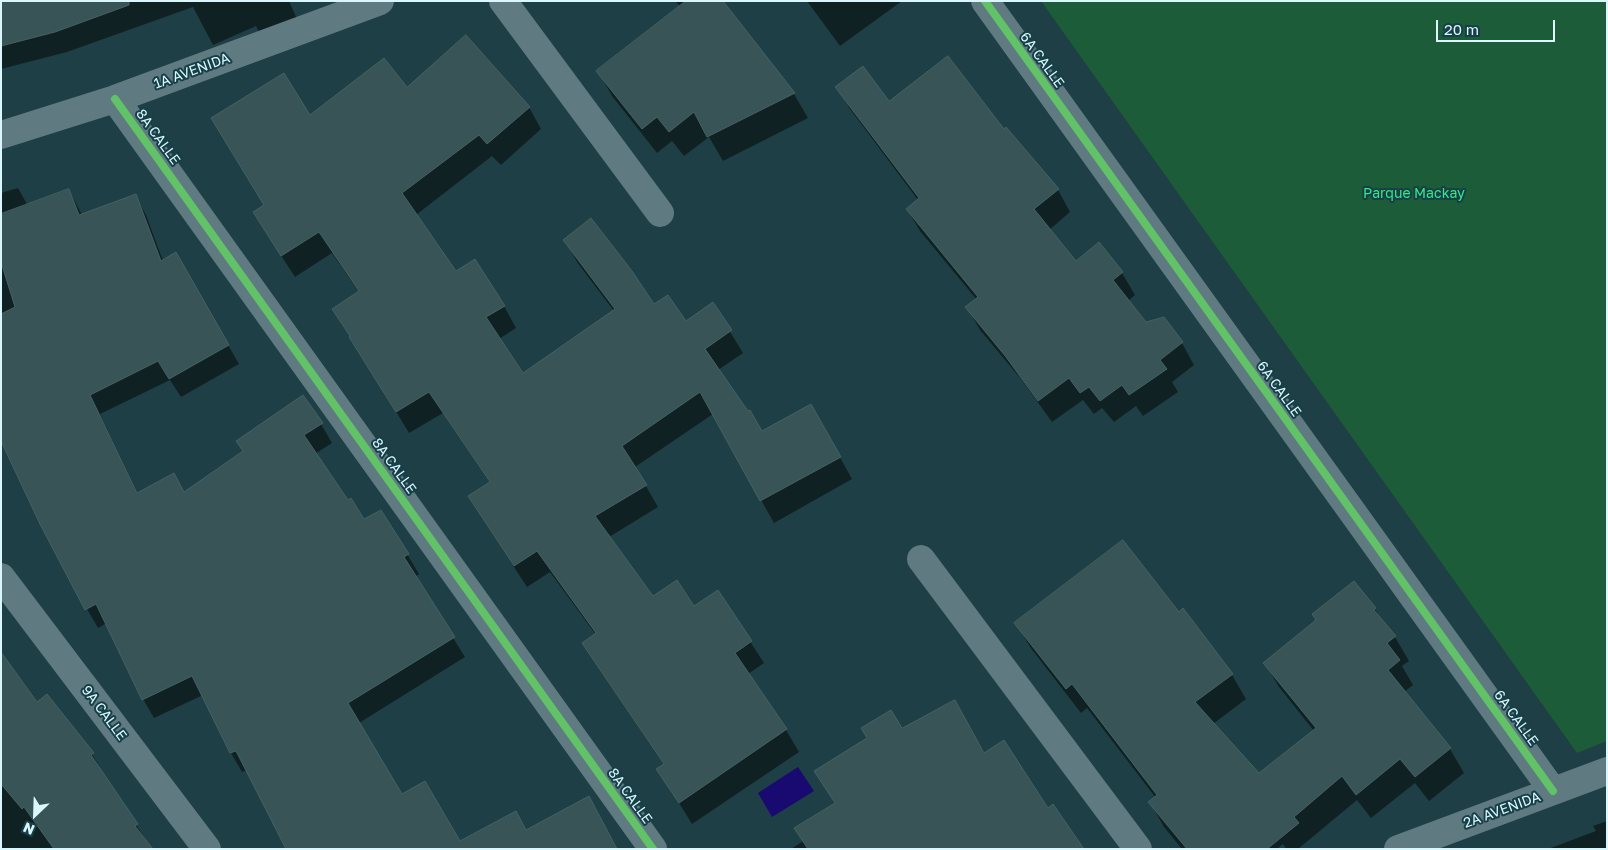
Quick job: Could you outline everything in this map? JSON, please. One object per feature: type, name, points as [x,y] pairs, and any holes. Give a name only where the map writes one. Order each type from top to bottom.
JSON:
[{"type":"street","name":"1A AVENIDA","points":[[1,135],[115,99],[380,1]]},
{"type":"street","points":[[502,1],[660,213]]},
{"type":"street","name":"6A CALLE","points":[[984,1],[1553,791]]},
{"type":"street","name":"8A CALLE","points":[[115,99],[653,849]]},
{"type":"street","points":[[921,559],[1138,849]]},
{"type":"street","name":"9A CALLE","points":[[1,577],[207,849]]},
{"type":"street","name":"2A AVENIDA","points":[[1398,849],[1607,771]]},
{"type":"green space","name":"Parque Mackay","points":[[1041,1],[1607,1],[1607,741],[1577,753]]},
{"type":"shaded area","points":[[798,767],[814,791],[772,817],[758,793]]},
{"type":"building","points":[[1,1],[129,1],[129,5],[55,32],[1,46]]},
{"type":"building","points":[[686,1],[723,1],[795,93],[707,137],[694,112],[669,132],[657,117],[642,129],[596,71]]},
{"type":"building","points":[[466,35],[530,107],[487,144],[479,135],[402,193],[456,271],[475,259],[505,306],[486,317],[523,373],[615,309],[563,240],[591,218],[632,271],[654,304],[668,295],[686,321],[713,302],[732,330],[705,349],[748,411],[750,410],[762,431],[811,404],[841,457],[760,501],[700,392],[622,446],[647,485],[595,516],[653,596],[677,580],[694,606],[718,590],[752,641],[735,653],[787,729],[679,803],[656,769],[664,764],[582,643],[596,633],[537,551],[514,566],[468,496],[490,482],[429,392],[396,412],[332,309],[359,291],[319,232],[281,256],[253,212],[264,205],[211,118],[284,73],[310,115],[384,58],[407,87]]},
{"type":"building","points":[[948,56],[1004,129],[1006,127],[1059,189],[1034,209],[1076,261],[1099,242],[1123,272],[1113,280],[1146,322],[1164,317],[1183,342],[1160,360],[1167,369],[1129,395],[1122,385],[1100,401],[1089,387],[1080,393],[1069,378],[1038,401],[1006,357],[965,307],[978,297],[906,209],[919,198],[835,87],[863,66],[889,101]]},
{"type":"building","points":[[69,189],[79,215],[136,194],[161,261],[176,252],[229,345],[169,379],[158,361],[90,395],[137,493],[174,473],[184,492],[243,451],[236,441],[303,395],[323,423],[304,435],[348,500],[351,498],[364,519],[381,510],[409,554],[404,557],[455,637],[348,703],[402,794],[425,781],[460,841],[516,811],[526,830],[589,796],[617,849],[286,849],[236,751],[230,753],[192,676],[142,700],[96,604],[85,610],[40,524],[1,441],[1,314],[15,307],[1,262],[1,214]]},
{"type":"building","points":[[1123,540],[1179,612],[1183,608],[1233,674],[1195,702],[1259,773],[1316,728],[1263,663],[1316,620],[1312,614],[1354,581],[1376,608],[1374,610],[1396,636],[1387,643],[1400,660],[1388,670],[1451,748],[1415,777],[1400,759],[1356,795],[1342,776],[1294,817],[1299,823],[1267,849],[1187,849],[1148,802],[1157,795],[1072,684],[1066,689],[1014,623]]},
{"type":"building","points":[[1,652],[37,702],[47,694],[94,753],[91,755],[138,824],[135,826],[153,849],[54,849],[24,807],[22,809],[1,784]]},
{"type":"building","points":[[955,700],[984,753],[1004,740],[1048,808],[1053,804],[1084,849],[808,849],[794,828],[835,803],[814,771],[867,738],[861,728],[891,710],[902,728]]},
{"type":"cycle path","points":[[985,1],[1553,791]]},
{"type":"cycle path","points":[[115,99],[653,849]]}]
